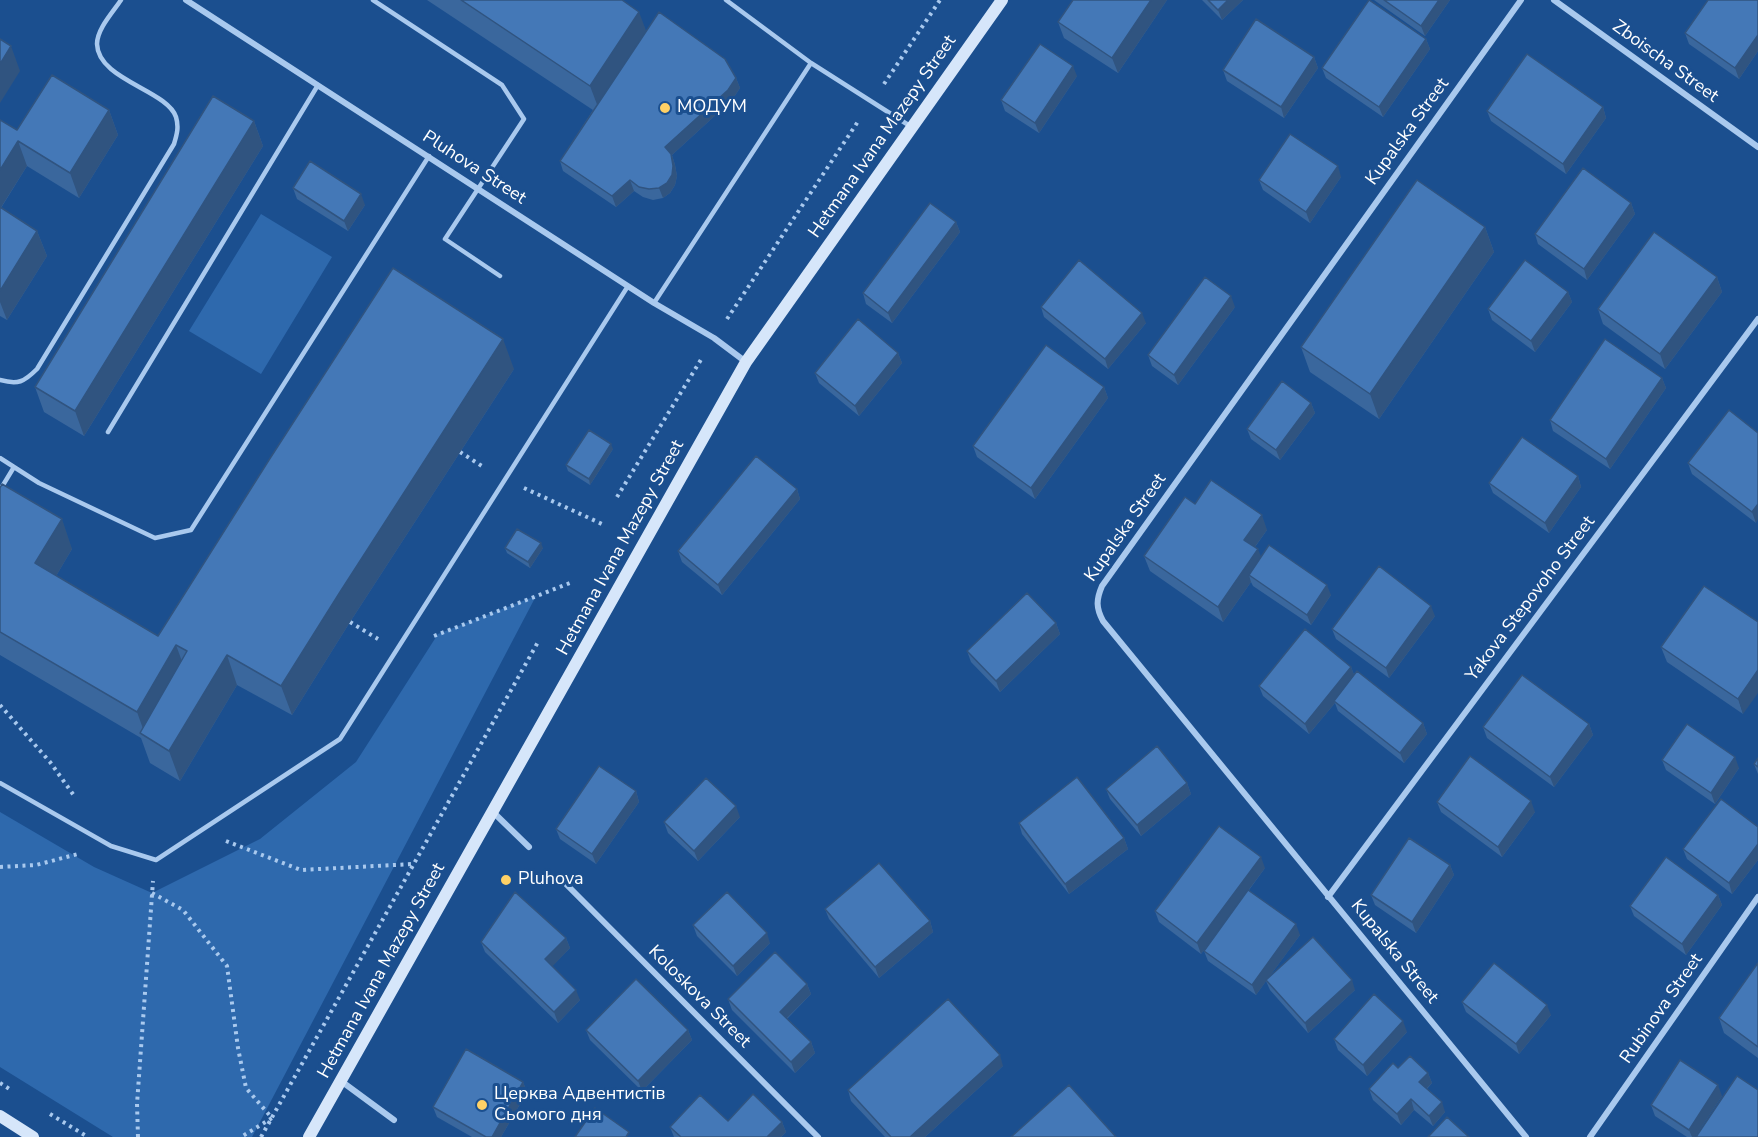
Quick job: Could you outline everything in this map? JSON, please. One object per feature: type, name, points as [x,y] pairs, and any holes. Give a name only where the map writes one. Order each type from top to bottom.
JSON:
[{"type":"main road","name":"Hetmana Ivana Mazepy Street","points":[[309,1137],[746,363],[1002,0]]},
{"type":"main road","points":[[0,1116],[33,1137]]},
{"type":"street","name":"Pluhova Street","points":[[186,0],[654,303],[714,338],[746,363]]},
{"type":"street","name":"Kupalska Street","points":[[1521,0],[1102,586],[1097,598],[1097,610],[1103,621],[1526,1137]]},
{"type":"street","name":"Zboischa Street","points":[[1554,0],[1758,147]]},
{"type":"street","name":"Yakova Stepovoho Street","points":[[1328,897],[1758,319]]},
{"type":"street","points":[[492,812],[529,848]]},
{"type":"street","name":"Koloskova Street","points":[[559,877],[818,1137]]},
{"type":"street","name":"Rubinova Street","points":[[1590,1137],[1758,897]]},
{"type":"street","points":[[340,1081],[394,1120]]},
{"type":"lane","points":[[0,380],[11,383],[26,380],[37,369],[174,144],[179,129],[176,114],[165,104],[111,69],[100,58],[97,43],[99,36],[121,0]]},
{"type":"lane","points":[[373,0],[502,85],[524,119],[445,239],[500,276]]},
{"type":"lane","points":[[726,0],[811,63],[912,127]]},
{"type":"lane","points":[[654,303],[811,63]]},
{"type":"lane","points":[[108,432],[318,85]]},
{"type":"lane","points":[[0,458],[39,483],[155,538],[191,530],[429,156]]},
{"type":"lane","points":[[0,783],[111,846],[156,860],[340,739],[628,286]]},
{"type":"lane","points":[[37,369],[45,374]]},
{"type":"lane","points":[[0,490],[14,467]]},
{"type":"path","points":[[617,497],[714,338],[940,0]]},
{"type":"path","points":[[460,452],[505,480],[602,524]]},
{"type":"path","points":[[350,622],[397,650],[570,583]]},
{"type":"path","points":[[261,1137],[538,642]]},
{"type":"path","points":[[0,705],[50,762],[77,800]]},
{"type":"path","points":[[200,831],[301,870],[413,864]]},
{"type":"path","points":[[0,867],[36,865],[111,846]]},
{"type":"path","points":[[138,1137],[137,1104],[156,860]]},
{"type":"path","points":[[152,893],[183,910],[228,966],[238,1048],[246,1088],[272,1118]]},
{"type":"path","points":[[241,1137],[272,1118]]},
{"type":"shaded area","points":[[261,214],[332,257],[261,374],[189,331]]},
{"type":"shaded area","points":[[536,596],[252,1137],[113,1137],[0,1067],[0,812],[94,867],[152,893],[260,839],[356,762],[438,634]]},
{"type":"building","points":[[461,0],[622,0],[639,12],[590,86]]},
{"type":"building","points":[[1073,0],[1151,0],[1112,58],[1058,22]]},
{"type":"building","points":[[1208,0],[1228,0],[1218,10]]},
{"type":"building","points":[[1369,0],[1426,39],[1379,107],[1322,68]]},
{"type":"building","points":[[1384,0],[1439,0],[1421,26]]},
{"type":"building","points":[[1708,0],[1758,0],[1758,35],[1735,68],[1685,33]]},
{"type":"building","name":"МОДУМ","points":[[659,12],[725,59],[736,78],[728,90],[665,147],[671,154],[673,166],[672,175],[667,183],[659,188],[649,189],[639,187],[630,180],[612,196],[560,161]]},
{"type":"building","points":[[1256,19],[1314,57],[1281,107],[1223,70]]},
{"type":"building","points":[[0,39],[11,46],[0,64]]},
{"type":"building","points":[[1040,44],[1073,66],[1035,123],[1001,100]]},
{"type":"building","points":[[1527,54],[1603,107],[1563,164],[1487,111]]},
{"type":"building","points":[[52,75],[109,110],[70,173],[18,141],[0,170],[0,120],[17,130]]},
{"type":"building","points":[[213,96],[254,121],[75,411],[35,387]]},
{"type":"building","points":[[1290,134],[1338,166],[1306,212],[1259,180]]},
{"type":"building","points":[[310,161],[361,194],[344,221],[293,188]]},
{"type":"building","points":[[1583,168],[1631,203],[1584,269],[1535,234]]},
{"type":"building","points":[[1417,180],[1485,227],[1370,394],[1301,347]]},
{"type":"building","points":[[930,203],[956,222],[888,313],[863,293]]},
{"type":"building","points":[[0,207],[37,231],[0,291]]},
{"type":"building","points":[[1654,232],[1717,277],[1660,354],[1598,309]]},
{"type":"building","points":[[1079,260],[1142,313],[1105,359],[1041,307]]},
{"type":"building","points":[[1525,260],[1568,292],[1531,341],[1488,309]]},
{"type":"building","points":[[393,268],[503,339],[281,686],[227,655],[169,751],[140,733],[187,651],[176,645],[137,712],[0,632],[0,488],[2,484],[62,519],[35,563],[158,636]]},
{"type":"building","points":[[1205,277],[1231,296],[1174,375],[1148,355]]},
{"type":"building","points":[[858,319],[898,353],[855,406],[815,373]]},
{"type":"building","points":[[1605,339],[1662,378],[1606,459],[1550,420]]},
{"type":"building","points":[[1046,345],[1104,387],[1031,488],[973,446]]},
{"type":"building","points":[[1282,381],[1311,403],[1276,450],[1247,429]]},
{"type":"building","points":[[1729,410],[1758,433],[1758,504],[1752,512],[1688,463]]},
{"type":"building","points":[[589,430],[611,444],[589,479],[566,465]]},
{"type":"building","points":[[1522,437],[1578,476],[1545,523],[1489,483]]},
{"type":"building","points":[[756,456],[797,489],[718,585],[678,551]]},
{"type":"building","points":[[1211,480],[1262,515],[1244,540],[1258,549],[1218,607],[1144,556],[1185,497],[1195,504]]},
{"type":"building","points":[[517,529],[541,543],[528,562],[505,548]]},
{"type":"building","points":[[1269,545],[1327,585],[1307,615],[1249,575]]},
{"type":"building","points":[[1379,566],[1431,606],[1386,668],[1332,629]]},
{"type":"building","points":[[1704,586],[1758,622],[1758,670],[1738,699],[1661,647]]},
{"type":"building","points":[[1027,593],[1056,623],[996,681],[967,651]]},
{"type":"building","points":[[1305,629],[1351,667],[1305,724],[1259,686]]},
{"type":"building","points":[[1357,671],[1423,723],[1400,753],[1334,701]]},
{"type":"building","points":[[1522,675],[1589,724],[1550,777],[1483,727]]},
{"type":"building","points":[[1687,724],[1735,757],[1711,793],[1662,760]]},
{"type":"building","points":[[1157,746],[1187,783],[1137,825],[1106,789]]},
{"type":"building","points":[[1470,756],[1531,801],[1498,847],[1437,802]]},
{"type":"building","points":[[599,766],[636,791],[592,854],[556,829]]},
{"type":"building","points":[[1077,777],[1124,838],[1065,884],[1019,823]]},
{"type":"building","points":[[706,778],[736,806],[694,851],[664,822]]},
{"type":"building","points":[[1721,799],[1758,827],[1758,844],[1729,883],[1683,849]]},
{"type":"building","points":[[1219,826],[1261,857],[1197,943],[1155,911]]},
{"type":"building","points":[[1409,838],[1450,865],[1412,922],[1371,895]]},
{"type":"building","points":[[1666,857],[1718,895],[1682,944],[1630,906]]},
{"type":"building","points":[[879,863],[930,921],[875,967],[825,909]]},
{"type":"building","points":[[1248,890],[1296,924],[1252,985],[1204,951]]},
{"type":"building","points":[[515,892],[566,938],[545,959],[576,990],[554,1012],[481,942]]},
{"type":"building","points":[[727,892],[767,933],[733,966],[693,925]]},
{"type":"building","points":[[1313,937],[1352,980],[1305,1023],[1266,980]]},
{"type":"building","points":[[775,952],[807,984],[780,1012],[811,1042],[791,1062],[728,999]]},
{"type":"building","points":[[1494,963],[1547,1005],[1516,1044],[1462,1002]]},
{"type":"building","points":[[1758,963],[1758,1047],[1719,1018]]},
{"type":"building","points":[[636,979],[688,1030],[638,1081],[586,1030]]},
{"type":"building","points":[[1374,994],[1403,1021],[1363,1065],[1334,1039]]},
{"type":"building","points":[[948,999],[1000,1055],[910,1137],[891,1137],[848,1090]]},
{"type":"building","name":"Церква Адвентистів Сьомого дня","points":[[466,1049],[523,1082],[492,1137],[486,1137],[433,1107]]},
{"type":"building","points":[[1410,1056],[1428,1073],[1419,1082],[1442,1102],[1429,1116],[1411,1099],[1397,1114],[1369,1089],[1393,1063],[1398,1068]]},
{"type":"building","points":[[1680,1060],[1718,1085],[1689,1130],[1651,1105]]},
{"type":"building","points":[[1737,1076],[1758,1090],[1758,1137],[1696,1137]]},
{"type":"building","points":[[1069,1085],[1116,1137],[1011,1137]]},
{"type":"building","points":[[753,1094],[782,1122],[767,1137],[681,1137],[670,1127],[700,1095],[728,1121]]},
{"type":"building","points":[[595,1108],[629,1132],[626,1137],[575,1137]]},
{"type":"building","points":[[1447,1117],[1469,1137],[1428,1137]]},
{"type":"place","name":"МОДУМ","points":[[665,108]]},
{"type":"place","name":"Pluhova","points":[[506,880]]},
{"type":"place","name":"Церква Адвентистів Сьомого дня","points":[[482,1105]]}]
